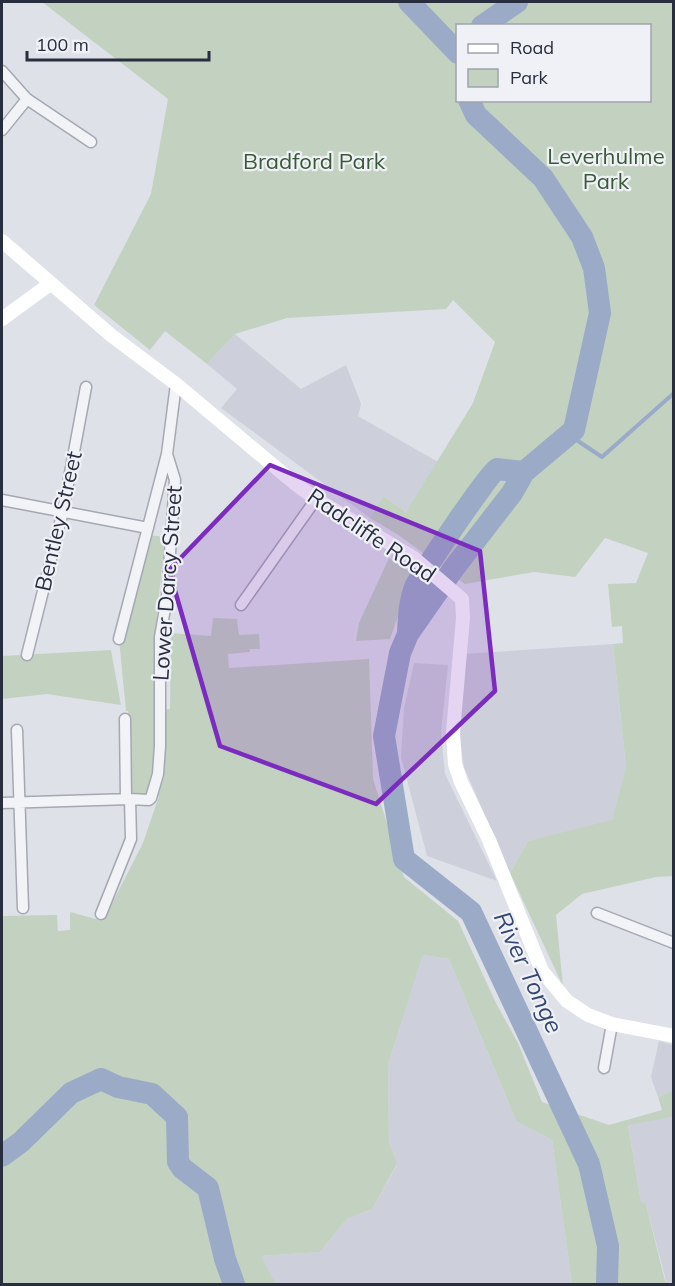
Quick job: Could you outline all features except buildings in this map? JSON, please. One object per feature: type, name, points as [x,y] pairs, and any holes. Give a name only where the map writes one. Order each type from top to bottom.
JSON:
[{"type":"main road","name":"Radcliffe Road","points":[[2,241],[112,336],[177,384],[316,499],[414,558],[462,599],[463,618],[453,751],[457,773],[489,840],[542,971],[567,1001],[588,1015],[612,1024],[674,1036]]},
{"type":"main road","points":[[2,319],[50,284]]},
{"type":"street","points":[[2,71],[27,99],[91,142]]},
{"type":"street","points":[[2,130],[27,99]]},
{"type":"street","points":[[118,639],[167,454],[177,384]]},
{"type":"street","name":"Bentley Street","points":[[27,655],[63,511],[86,387]]},
{"type":"street","name":"Lower Darcy Street","points":[[128,799],[149,800],[158,774],[160,637],[167,597],[175,480],[167,454]]},
{"type":"street","points":[[241,606],[316,499]]},
{"type":"street","points":[[2,500],[148,528]]},
{"type":"street","points":[[101,914],[131,839],[125,719]]},
{"type":"street","points":[[16,730],[23,908]]},
{"type":"street","points":[[2,803],[128,799]]},
{"type":"street","points":[[597,913],[674,943]]},
{"type":"street","points":[[604,1068],[612,1024]]},
{"type":"highlighted area","points":[[270,465],[480,551],[495,691],[376,804],[220,746],[169,570]]},
{"type":"shaded area","points":[[235,334],[301,389],[346,365],[361,404],[358,416],[438,462],[406,512],[383,496],[370,518],[221,408],[237,389],[207,364]]},
{"type":"shaded area","points":[[613,644],[626,767],[612,821],[528,841],[510,873],[464,767],[459,733],[464,654]]},
{"type":"shaded area","points":[[414,663],[448,665],[441,732],[445,774],[497,881],[427,856],[401,757],[404,708]]},
{"type":"shaded area","points":[[423,955],[449,959],[516,1121],[552,1140],[572,1284],[276,1284],[260,1256],[320,1252],[347,1219],[372,1209],[397,1165],[389,1142],[388,1065]]},
{"type":"shaded area","points":[[659,1041],[673,1045],[673,1090],[658,1097],[651,1077]]},
{"type":"shaded area","points":[[673,1117],[673,1284],[666,1281],[646,1204],[641,1201],[628,1124]]},
{"type":"green space","points":[[42,2],[673,2],[673,876],[656,877],[582,894],[556,915],[563,986],[510,873],[528,841],[612,820],[626,767],[613,644],[623,643],[622,626],[612,627],[608,584],[636,583],[648,553],[605,538],[575,577],[534,572],[465,584],[400,536],[370,518],[383,496],[406,512],[473,403],[495,342],[453,300],[446,309],[287,318],[235,334],[207,364],[165,331],[150,350],[94,305],[151,194],[168,99]]},
{"type":"green space","points":[[149,535],[165,537],[155,634],[154,710],[170,709],[171,633],[211,636],[213,618],[237,619],[239,635],[259,634],[260,649],[228,654],[229,668],[369,659],[373,779],[404,877],[458,921],[496,1003],[518,1043],[542,1102],[609,1125],[662,1110],[658,1097],[673,1090],[673,1117],[628,1125],[641,1201],[646,1204],[665,1281],[673,1284],[572,1284],[552,1140],[516,1121],[449,959],[423,955],[388,1065],[389,1142],[397,1164],[372,1209],[347,1219],[320,1252],[261,1256],[276,1284],[2,1284],[2,916],[57,915],[58,931],[70,930],[70,912],[103,921],[143,843],[159,796],[131,794],[128,711],[126,711],[119,639]]},
{"type":"green space","points":[[389,558],[413,574],[390,639],[356,641],[359,623]]},
{"type":"green space","points":[[111,650],[121,705],[47,694],[2,699],[2,656]]},
{"type":"waterway","name":"River Tonge","points":[[409,2],[456,51]]},
{"type":"waterway","points":[[485,24],[517,2]]},
{"type":"waterway","name":"River Tonge","points":[[470,102],[476,115],[543,178],[582,237],[594,268],[600,313],[574,430],[524,472],[512,493],[454,568],[408,634],[400,653],[384,736],[404,859],[471,912],[589,1164],[608,1246],[607,1284]]},
{"type":"waterway","points":[[569,435],[602,457],[674,393]]},
{"type":"waterway","name":"River Tonge","points":[[408,633],[410,604],[415,587],[481,488],[497,469],[524,472]]},
{"type":"waterway","points":[[2,1156],[21,1142],[71,1093],[101,1079],[118,1087],[152,1094],[177,1117],[178,1162],[182,1168],[208,1188],[225,1259],[234,1284]]},
{"type":"park label","name":"Bradford Park","points":[[314,161]]},
{"type":"park label","name":"Leverhulme Park","points":[[606,168]]}]
